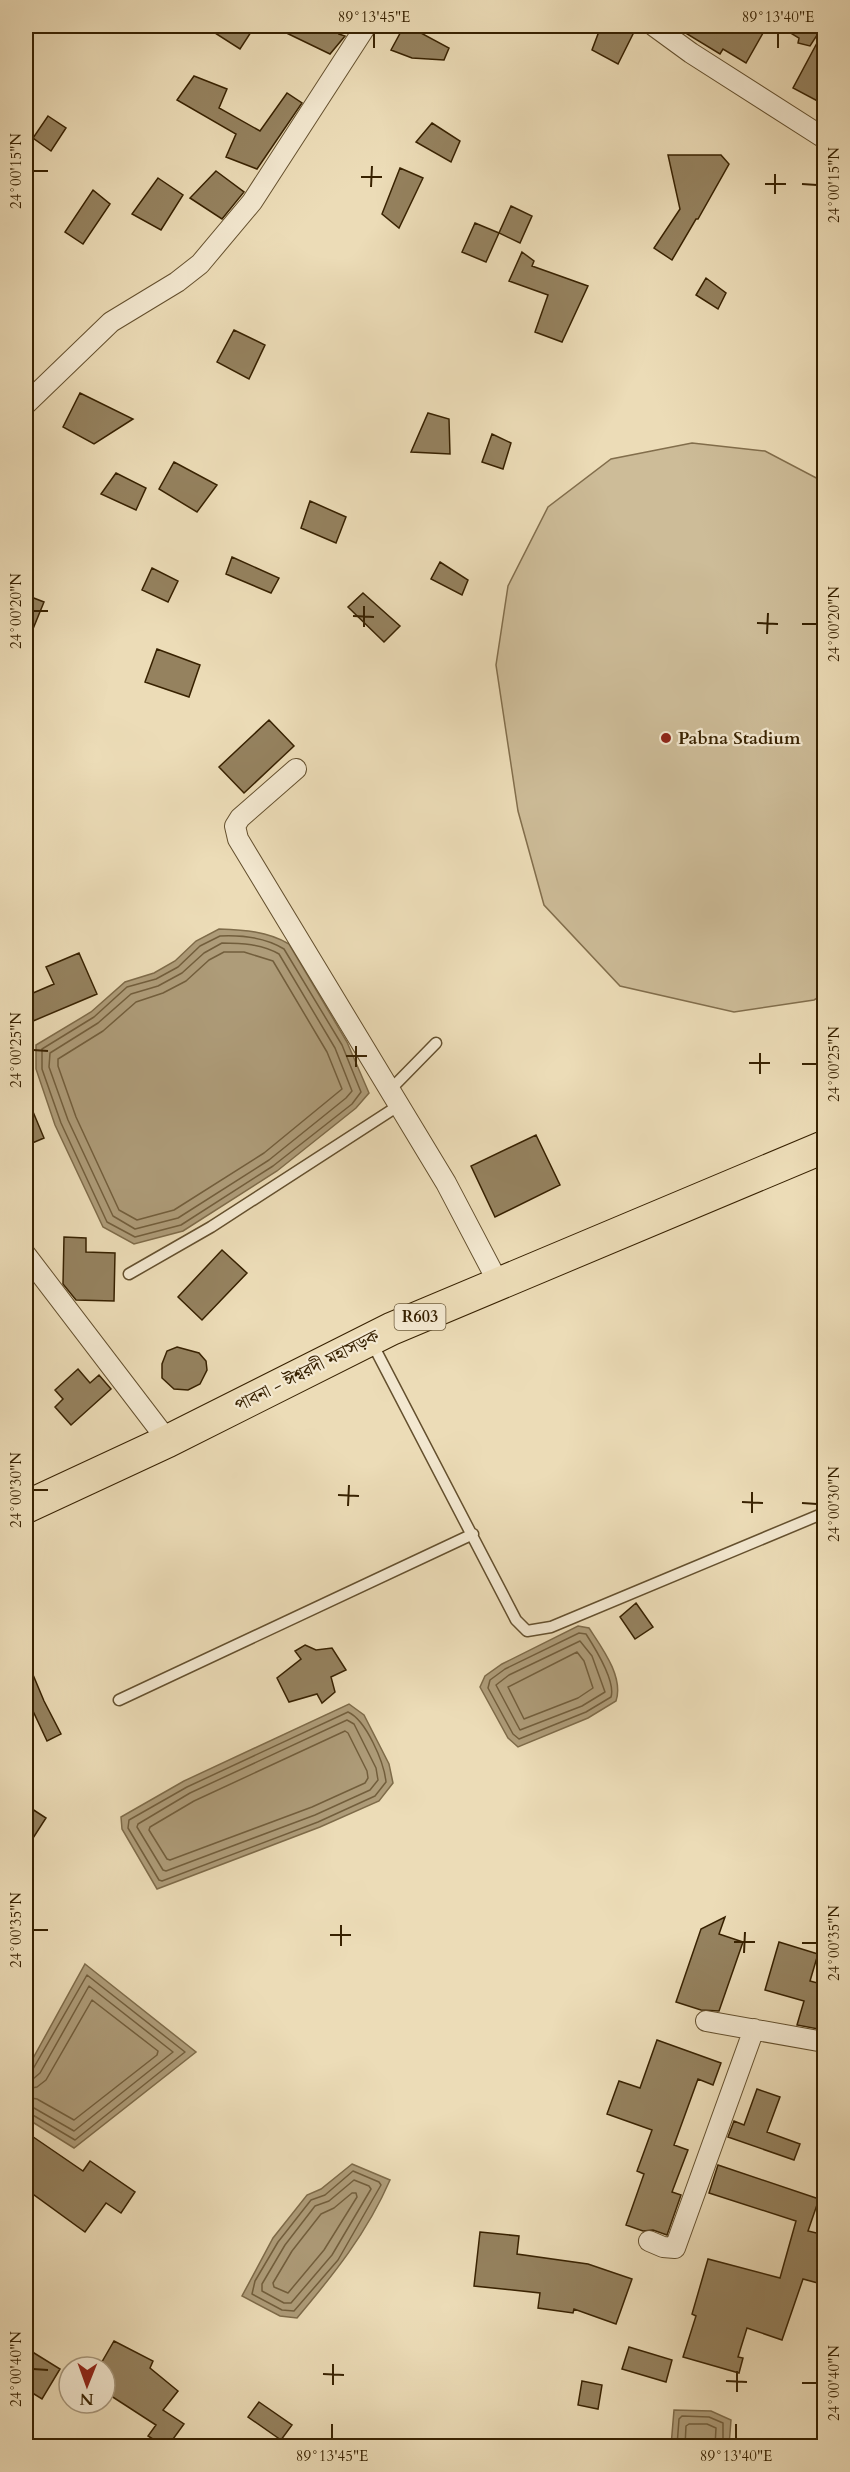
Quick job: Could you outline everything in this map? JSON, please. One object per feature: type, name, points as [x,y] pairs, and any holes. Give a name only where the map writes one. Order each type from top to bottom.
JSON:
[{"type":"main road","name":"পাবনা - ঈশ্বরদী মহাসড়ক","points":[[26,1507],[168,1441],[370,1340],[825,1147]]},
{"type":"street","points":[[26,404],[111,322],[177,282],[200,264],[252,202],[366,26]]},
{"type":"street","points":[[654,26],[691,53],[825,138]]},
{"type":"street","points":[[297,769],[240,818],[235,826],[238,839],[446,1184],[499,1284]]},
{"type":"street","points":[[26,1255],[168,1441]]},
{"type":"street","points":[[706,2020],[825,2042]]},
{"type":"street","points":[[649,2241],[663,2247],[675,2248],[754,2029]]},
{"type":"lane","points":[[129,1274],[211,1227],[394,1099],[436,1043]]},
{"type":"lane","points":[[370,1340],[516,1620],[527,1631],[551,1627],[825,1513]]},
{"type":"lane","points":[[119,1700],[473,1534]]},
{"type":"shaded area","name":"Pabna Stadium","points":[[692,443],[765,451],[824,482],[824,994],[814,1000],[734,1012],[620,986],[544,905],[518,811],[496,665],[508,586],[548,507],[611,459]]},
{"type":"water","points":[[219,929],[264,934],[289,944],[347,1042],[369,1093],[356,1108],[277,1171],[183,1231],[134,1244],[103,1227],[55,1125],[36,1069],[36,1045],[91,1012],[125,982],[154,973],[175,961],[196,941]]},
{"type":"water","points":[[578,1626],[589,1628],[610,1663],[617,1682],[616,1701],[588,1718],[518,1747],[508,1738],[480,1687],[485,1676],[502,1664]]},
{"type":"water","points":[[349,1704],[364,1715],[389,1764],[393,1783],[379,1801],[320,1827],[157,1889],[122,1829],[121,1817],[184,1781]]},
{"type":"water","points":[[85,1964],[196,2052],[74,2148],[26,2118],[26,2071]]},
{"type":"water","points":[[352,2164],[390,2180],[360,2235],[311,2302],[297,2318],[280,2316],[242,2296],[273,2238],[307,2195],[321,2189]]},
{"type":"water","points":[[674,2410],[711,2411],[731,2420],[729,2446],[671,2446]]},
{"type":"building","points":[[204,26],[255,26],[240,49]]},
{"type":"building","points":[[272,26],[344,26],[339,34],[345,36],[330,54]]},
{"type":"building","points":[[404,26],[449,48],[444,60],[412,58],[391,50]]},
{"type":"building","points":[[601,26],[637,26],[618,64],[592,50]]},
{"type":"building","points":[[674,26],[767,26],[746,63],[723,49],[720,54]]},
{"type":"building","points":[[779,26],[823,26],[810,46],[798,43],[799,38]]},
{"type":"building","points":[[825,28],[825,105],[793,88]]},
{"type":"building","points":[[194,76],[227,89],[219,108],[260,131],[287,93],[302,103],[257,169],[226,157],[236,134],[177,100]]},
{"type":"building","points":[[48,116],[66,128],[51,151],[33,138]]},
{"type":"building","points":[[432,123],[460,141],[451,162],[416,142]]},
{"type":"building","points":[[668,155],[721,155],[729,164],[672,260],[654,248],[680,209]]},
{"type":"building","points":[[400,168],[423,178],[399,228],[382,214]]},
{"type":"building","points":[[216,171],[244,192],[222,219],[190,198]]},
{"type":"building","points":[[158,178],[183,195],[161,230],[132,214]]},
{"type":"building","points":[[93,190],[110,204],[83,244],[65,232]]},
{"type":"building","points":[[511,206],[532,216],[520,243],[499,233]]},
{"type":"building","points":[[475,223],[499,233],[486,262],[462,252]]},
{"type":"building","points":[[522,252],[534,261],[532,266],[588,286],[562,342],[535,332],[548,295],[509,281]]},
{"type":"building","points":[[706,278],[726,293],[718,309],[696,295]]},
{"type":"building","points":[[234,330],[265,345],[249,379],[217,362]]},
{"type":"building","points":[[80,393],[133,419],[94,444],[63,427]]},
{"type":"building","points":[[428,413],[449,419],[450,454],[411,452]]},
{"type":"building","points":[[492,434],[511,443],[503,469],[482,462]]},
{"type":"building","points":[[174,462],[217,485],[197,512],[159,489]]},
{"type":"building","points":[[116,473],[146,488],[136,510],[101,494]]},
{"type":"building","points":[[310,501],[346,517],[336,543],[301,528]]},
{"type":"building","points":[[232,557],[279,578],[271,593],[226,574]]},
{"type":"building","points":[[440,562],[468,580],[462,595],[431,579]]},
{"type":"building","points":[[152,568],[178,581],[168,602],[142,590]]},
{"type":"building","points":[[363,593],[400,626],[384,642],[348,607]]},
{"type":"building","points":[[26,595],[44,602],[26,646]]},
{"type":"building","points":[[157,649],[200,665],[189,697],[145,682]]},
{"type":"building","points":[[269,720],[294,746],[244,793],[219,767]]},
{"type":"building","points":[[79,953],[97,994],[26,1024],[26,996],[54,984],[46,967]]},
{"type":"building","points":[[26,1095],[44,1138],[30,1144],[26,1133]]},
{"type":"building","points":[[536,1135],[560,1185],[495,1217],[471,1166]]},
{"type":"building","points":[[64,1237],[86,1238],[86,1252],[115,1253],[114,1301],[76,1300],[63,1284]]},
{"type":"building","points":[[222,1250],[247,1273],[202,1320],[178,1297]]},
{"type":"building","points":[[177,1347],[199,1353],[206,1361],[207,1370],[200,1384],[188,1390],[174,1389],[162,1378],[162,1364],[167,1351]]},
{"type":"building","points":[[78,1369],[90,1383],[99,1375],[111,1389],[71,1425],[55,1407],[63,1399],[55,1390]]},
{"type":"building","points":[[636,1603],[653,1627],[635,1639],[620,1617]]},
{"type":"building","points":[[305,1645],[316,1650],[332,1648],[346,1670],[331,1677],[335,1692],[322,1703],[317,1694],[289,1702],[277,1678],[301,1659],[295,1651]]},
{"type":"building","points":[[26,1658],[61,1734],[47,1741],[26,1696]]},
{"type":"building","points":[[26,1805],[46,1818],[26,1849]]},
{"type":"building","points":[[725,1917],[719,1934],[743,1942],[719,2011],[701,2010],[676,2002],[701,1929]]},
{"type":"building","points":[[779,1942],[818,1954],[810,1981],[825,1985],[825,2007],[818,2029],[797,2025],[804,2001],[765,1990]]},
{"type":"building","points":[[657,2040],[721,2063],[713,2085],[698,2079],[674,2145],[688,2150],[672,2192],[681,2195],[667,2235],[653,2230],[643,2231],[626,2225],[644,2174],[637,2171],[652,2130],[607,2114],[619,2081],[640,2088]]},
{"type":"building","points":[[757,2089],[780,2097],[767,2132],[800,2144],[794,2160],[728,2137],[734,2121],[744,2125]]},
{"type":"building","points":[[26,2132],[83,2171],[90,2161],[135,2192],[121,2213],[106,2203],[85,2232],[26,2189]]},
{"type":"building","points":[[718,2165],[819,2199],[808,2231],[825,2235],[825,2285],[803,2279],[782,2340],[747,2328],[738,2357],[743,2358],[739,2373],[683,2357],[696,2316],[692,2314],[708,2259],[780,2278],[796,2221],[709,2193]]},
{"type":"building","points":[[480,2232],[519,2236],[517,2254],[588,2264],[632,2279],[616,2324],[574,2309],[573,2313],[538,2308],[540,2293],[474,2286]]},
{"type":"building","points":[[114,2341],[153,2361],[150,2368],[178,2391],[163,2410],[184,2424],[168,2446],[148,2436],[156,2425],[117,2400],[117,2355],[106,2355]]},
{"type":"building","points":[[629,2347],[672,2360],[666,2382],[622,2369]]},
{"type":"building","points":[[26,2348],[57,2367],[57,2374],[42,2399],[26,2389]]},
{"type":"building","points":[[582,2381],[602,2385],[598,2409],[578,2405]]},
{"type":"building","points":[[259,2402],[292,2425],[281,2440],[248,2417]]},
{"type":"place","name":"Pabna Stadium","points":[[666,738]]}]
